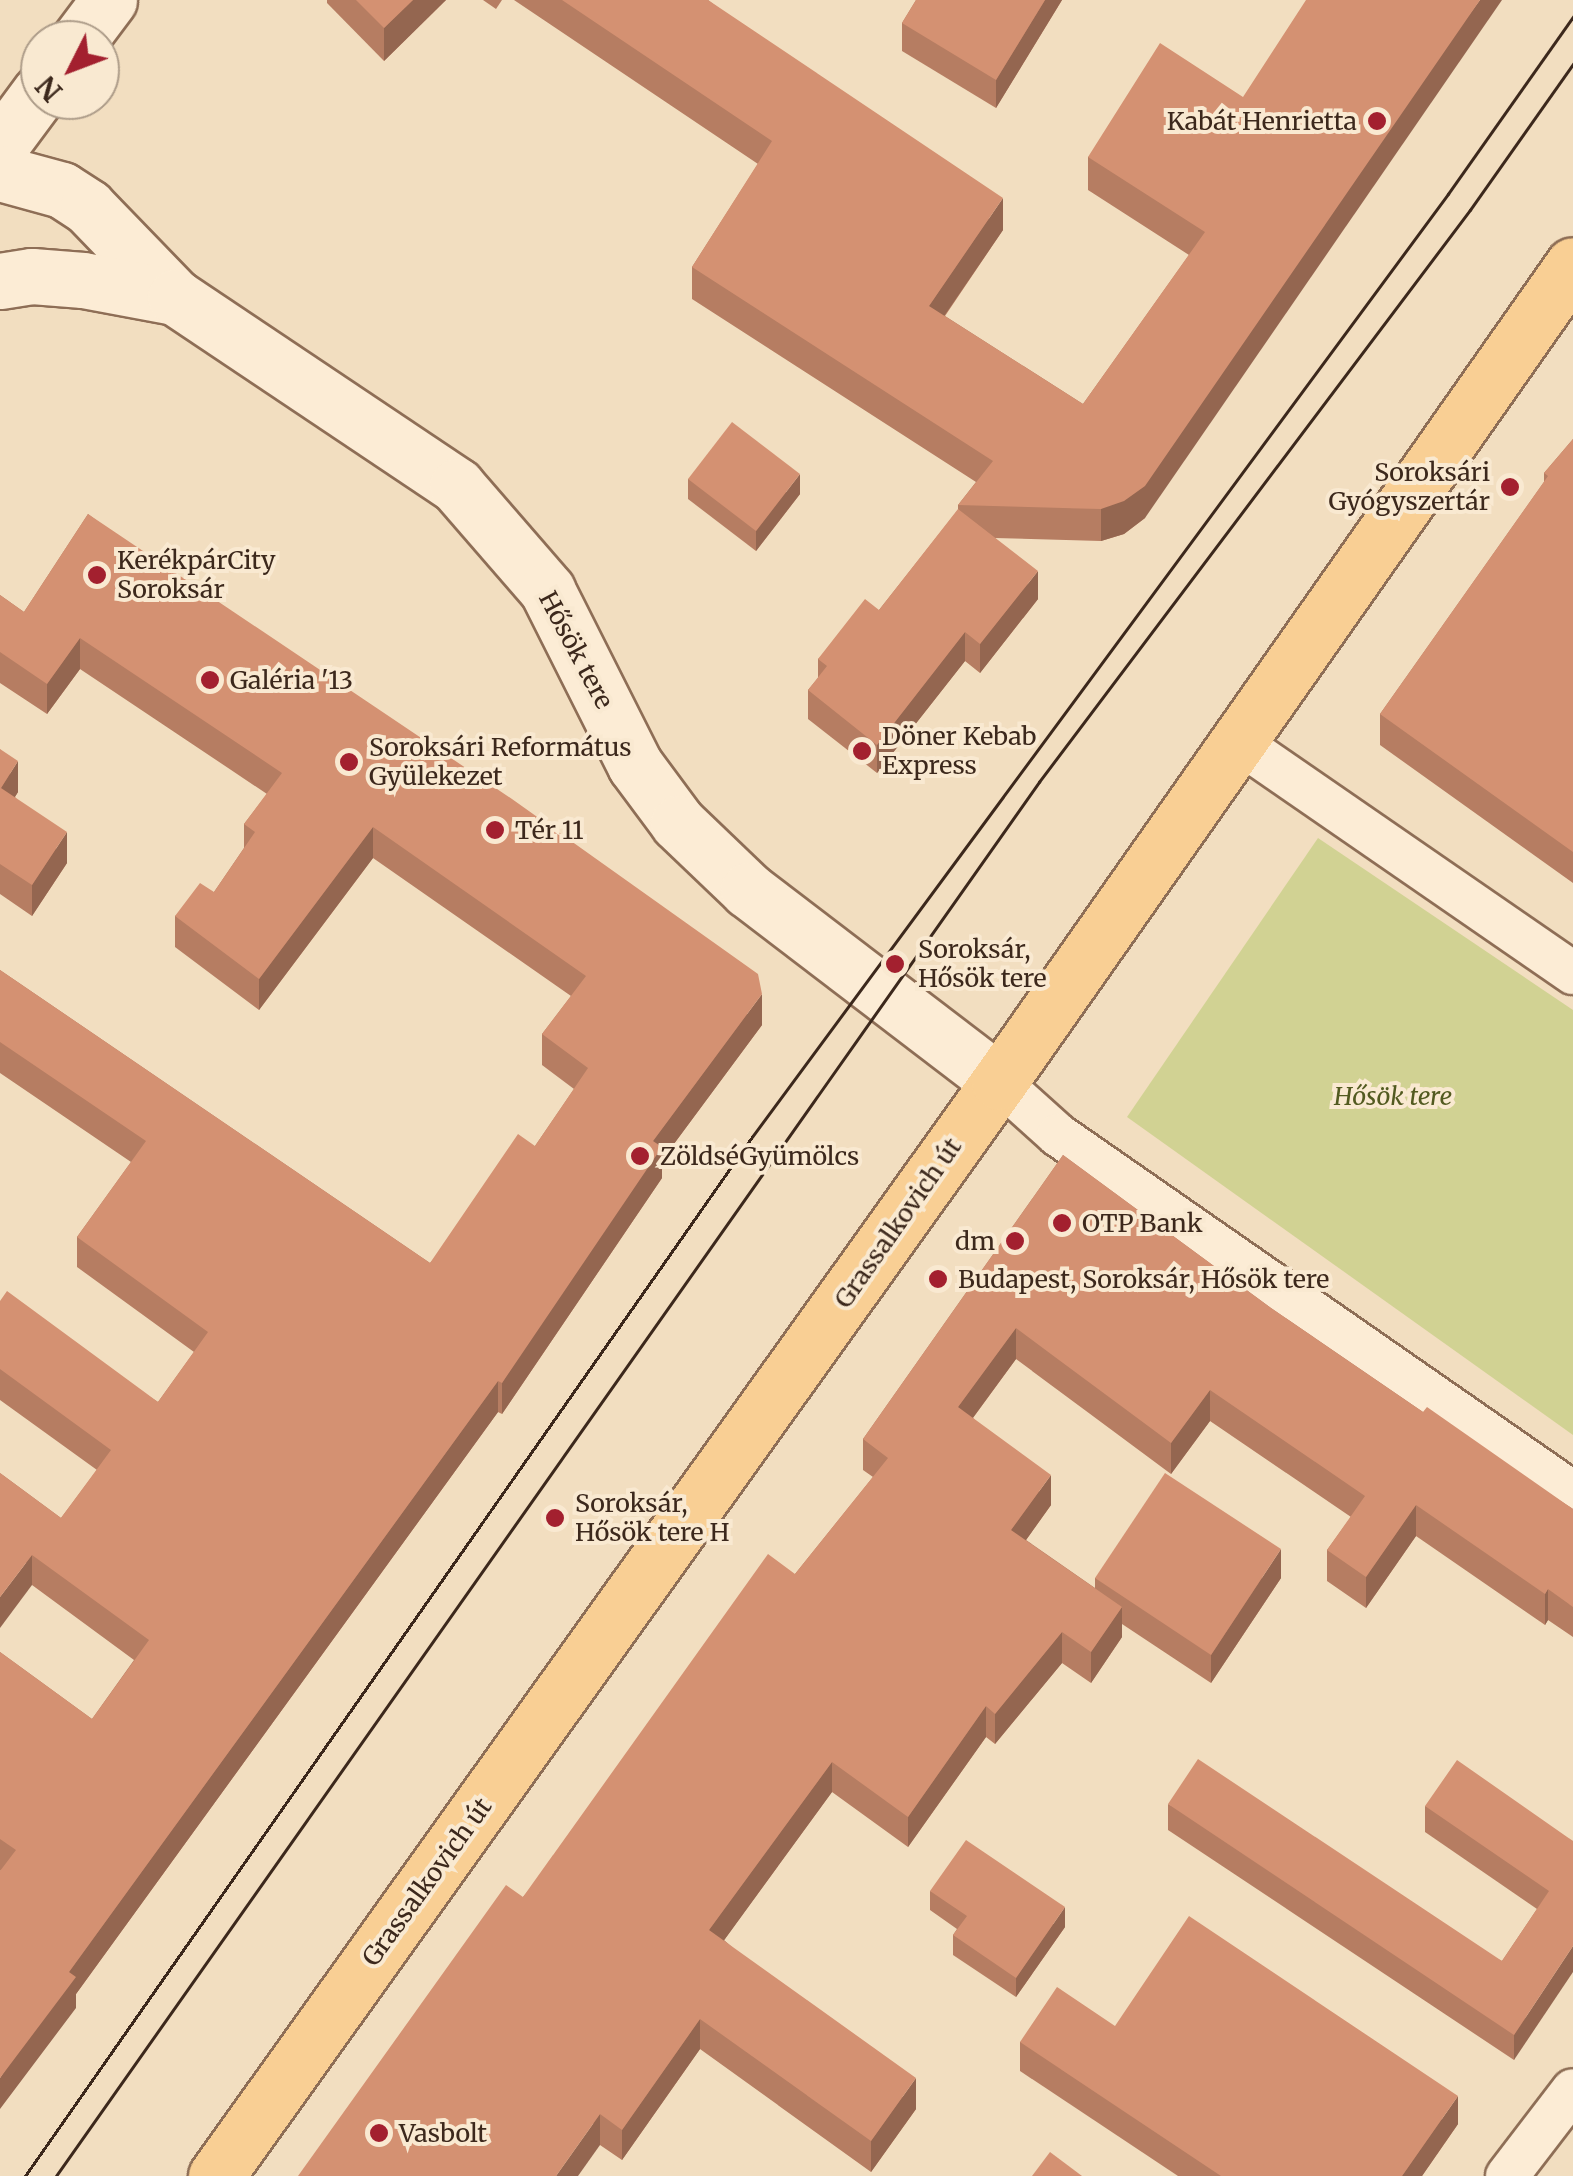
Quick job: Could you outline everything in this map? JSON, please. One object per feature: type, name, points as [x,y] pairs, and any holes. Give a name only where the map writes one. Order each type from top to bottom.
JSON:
[{"type":"main road","name":"Grassalkovich út","points":[[216,2176],[999,1082],[1573,265]]},
{"type":"street","points":[[0,146],[20,119]]},
{"type":"street","points":[[0,173],[62,190],[88,207],[175,297]]},
{"type":"street","name":"Hősök tere","points":[[0,282],[32,276],[83,280],[175,297],[457,486],[547,590],[635,765],[678,824],[748,890],[999,1082],[1058,1134],[1573,1493]]},
{"type":"street","points":[[1238,742],[1573,974]]},
{"type":"street","points":[[1507,2176],[1573,2090]]},
{"type":"green space","name":"Hősök tere","points":[[1318,838],[1573,1010],[1573,1435],[1127,1117]]},
{"type":"building","points":[[356,0],[413,0],[384,28]]},
{"type":"building","points":[[562,0],[708,0],[1003,198],[929,306],[1083,404],[1205,232],[1088,157],[1160,43],[1243,97],[1306,0],[1480,0],[1145,486],[1124,501],[1101,509],[958,505],[993,461],[692,267],[772,141]]},
{"type":"building","points":[[916,0],[1045,0],[996,80],[902,23]]},
{"type":"building","points":[[732,422],[800,474],[756,531],[688,479]]},
{"type":"building","points":[[1573,439],[1573,852],[1380,714],[1548,476],[1544,473]]},
{"type":"building","points":[[958,509],[1038,571],[980,644],[965,632],[877,745],[808,690],[827,666],[818,659],[865,599],[879,610]]},
{"type":"building","points":[[88,514],[512,799],[758,974],[762,994],[653,1141],[662,1147],[502,1383],[498,1381],[69,1972],[76,1977],[0,2078],[0,1871],[16,1850],[0,1839],[0,1652],[92,1719],[149,1640],[32,1555],[0,1597],[0,1473],[61,1518],[111,1450],[0,1369],[0,1301],[7,1291],[158,1402],[208,1332],[77,1237],[146,1141],[0,1042],[0,970],[430,1263],[518,1134],[535,1146],[588,1068],[542,1034],[586,976],[373,827],[259,979],[175,916],[200,883],[214,892],[255,832],[244,824],[282,773],[80,638],[47,684],[0,652],[0,595],[24,612]]},
{"type":"building","points":[[0,749],[18,761],[1,788],[67,832],[32,885],[0,864]]},
{"type":"building","points":[[1063,1155],[1271,1308],[1423,1412],[1427,1407],[1573,1509],[1573,1607],[1548,1589],[1545,1594],[1416,1505],[1366,1577],[1327,1550],[1365,1496],[1210,1390],[1171,1443],[1016,1328],[958,1407],[1051,1475],[1011,1530],[1122,1607],[1091,1652],[1062,1632],[995,1714],[986,1706],[908,1817],[832,1762],[709,1930],[916,2078],[871,2141],[700,2019],[622,2130],[600,2114],[556,2176],[298,2176],[506,1885],[523,1897],[768,1554],[795,1574],[888,1458],[863,1439]]},
{"type":"building","points":[[1165,1473],[1281,1549],[1211,1655],[1095,1578]]},
{"type":"building","points":[[1198,1759],[1502,1961],[1549,1891],[1425,1806],[1457,1760],[1573,1841],[1573,1946],[1514,2035],[1168,1804]]},
{"type":"building","points":[[966,1840],[1065,1907],[1016,1978],[953,1935],[967,1916],[930,1891]]},
{"type":"building","points":[[1189,1916],[1458,2096],[1402,2176],[1221,2176],[1020,2042],[1057,1987],[1115,2026]]},
{"type":"building","points":[[1050,2152],[1082,2176],[1032,2176]]},
{"type":"tram line","points":[[25,2176],[752,1137],[1448,194],[1573,17]]},
{"type":"tram line","points":[[56,2176],[1039,782],[1470,210],[1573,64]]},
{"type":"place","name":"Kabát Henrietta","points":[[1377,121]]},
{"type":"place","name":"Soroksári Gyógyszertár","points":[[1510,487]]},
{"type":"place","name":"KerékpárCity Soroksár","points":[[97,575]]},
{"type":"place","name":"Galéria '13","points":[[210,680]]},
{"type":"place","name":"Döner Kebab Express","points":[[862,751]]},
{"type":"place","name":"Soroksári Református Gyülekezet","points":[[349,762]]},
{"type":"place","name":"Tér 11","points":[[495,830]]},
{"type":"place","name":"Soroksár, Hősök tere","points":[[895,964]]},
{"type":"place","name":"ZöldséGyümölcs","points":[[640,1156]]},
{"type":"place","name":"OTP Bank","points":[[1062,1223]]},
{"type":"place","name":"dm","points":[[1015,1241]]},
{"type":"place","name":"Budapest, Soroksár, Hősök tere","points":[[938,1279]]},
{"type":"place","name":"Soroksár, Hősök tere H","points":[[555,1518]]},
{"type":"place","name":"Vasbolt","points":[[379,2133]]}]
